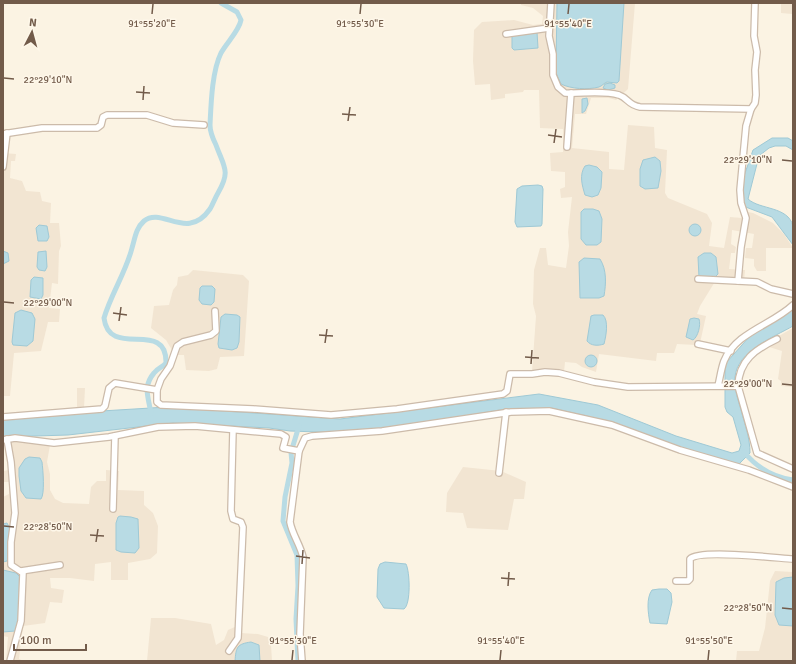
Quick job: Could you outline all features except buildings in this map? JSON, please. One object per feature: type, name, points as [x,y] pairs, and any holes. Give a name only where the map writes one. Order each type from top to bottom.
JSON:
[{"type":"street","points":[[551,3],[549,28],[555,82],[561,92],[571,94],[615,94],[626,99],[631,105],[640,107],[751,108]]},
{"type":"street","points":[[738,281],[741,247],[746,218],[741,203],[740,190],[746,126],[751,108],[755,103],[756,95],[755,70],[757,52],[754,36],[756,3]]},
{"type":"street","points":[[506,34],[549,28]]},
{"type":"street","points":[[567,147],[571,94]]},
{"type":"street","points":[[3,167],[5,134],[42,128],[97,128],[101,125],[103,117],[107,115],[147,115],[173,122],[204,125]]},
{"type":"street","points":[[698,279],[756,282],[771,289],[793,294]]},
{"type":"street","points":[[720,386],[724,361],[731,351],[752,332],[782,315],[793,305]]},
{"type":"street","points":[[214,311],[216,332],[211,336],[183,342],[177,346],[170,366],[155,389],[157,402],[161,405],[253,409],[320,416],[372,412],[503,394],[507,391],[509,376],[515,374],[559,373],[594,382],[628,387],[736,386]]},
{"type":"street","points":[[777,339],[755,350],[747,358],[740,371],[736,386],[757,453],[793,469]]},
{"type":"street","points":[[698,344],[731,351]]},
{"type":"street","points":[[3,417],[100,409],[105,406],[109,388],[113,384],[155,389]]},
{"type":"street","points":[[302,661],[300,634],[303,557],[290,522],[298,450],[305,438],[312,436],[382,431],[506,412],[548,411],[598,422],[680,450],[749,470],[793,487]]},
{"type":"street","points":[[499,473],[506,412]]},
{"type":"street","points":[[10,661],[21,621],[23,573],[11,565],[11,542],[15,513],[11,462],[5,439],[15,438],[54,443],[115,436],[158,427],[195,426],[281,434],[286,437],[283,448],[298,450]]},
{"type":"street","points":[[229,651],[238,638],[243,527],[241,522],[233,519],[230,511],[233,430]]},
{"type":"street","points":[[114,509],[115,436]]},
{"type":"street","points":[[676,581],[688,581],[690,578],[690,559],[698,555],[741,555],[793,559]]},
{"type":"street","points":[[21,571],[60,565]]},
{"type":"shaded area","points":[[521,3],[635,3],[628,89],[616,100],[609,98],[591,98],[586,114],[575,114],[572,148],[609,152],[609,169],[624,170],[628,125],[654,127],[655,148],[667,150],[665,193],[668,198],[707,214],[712,223],[709,246],[724,248],[730,217],[742,218],[742,211],[753,213],[773,223],[784,234],[793,248],[766,248],[766,271],[757,271],[754,266],[754,259],[745,258],[746,248],[752,248],[754,234],[732,230],[731,244],[736,247],[735,253],[731,253],[729,269],[745,270],[744,282],[716,280],[700,306],[697,314],[706,316],[700,343],[696,345],[677,344],[674,353],[657,353],[656,361],[599,354],[596,372],[576,363],[565,362],[564,372],[532,372],[536,316],[533,304],[534,270],[540,248],[546,248],[548,265],[566,268],[569,246],[568,232],[572,197],[561,198],[560,189],[565,187],[565,172],[551,171],[550,153],[563,152],[563,129],[540,128],[539,90],[524,90],[523,92],[505,94],[505,98],[491,100],[490,84],[475,85],[473,61],[474,30],[482,22],[514,20],[533,25],[542,24],[543,16],[533,8],[521,5]]},
{"type":"shaded area","points":[[781,3],[793,3],[792,14],[781,13]]},
{"type":"shaded area","points":[[3,153],[16,154],[15,161],[11,161],[10,178],[22,181],[26,191],[40,192],[42,201],[51,203],[50,223],[59,223],[61,246],[59,251],[58,284],[52,283],[49,308],[60,309],[59,322],[48,322],[41,351],[14,353],[10,396],[3,396]]},
{"type":"shaded area","points":[[193,270],[243,275],[249,281],[244,356],[220,357],[217,369],[209,371],[186,370],[184,355],[175,355],[166,340],[151,328],[154,306],[169,305],[173,290],[177,285],[178,277],[188,275]]},
{"type":"shaded area","points":[[793,328],[793,387],[781,386],[781,381],[778,379],[782,351],[766,346],[765,344]]},
{"type":"shaded area","points":[[77,388],[85,388],[84,408],[77,409]]},
{"type":"shaded area","points":[[17,440],[50,445],[47,462],[50,474],[50,490],[55,499],[63,503],[89,504],[91,487],[97,481],[106,481],[106,470],[119,471],[118,490],[144,491],[144,505],[153,513],[158,526],[157,553],[150,559],[128,563],[128,580],[111,580],[111,562],[95,564],[94,581],[70,578],[50,578],[51,588],[64,590],[62,603],[50,602],[45,623],[23,626],[19,659],[24,661],[6,661],[8,637],[3,636],[3,497],[9,494],[9,482],[3,482],[3,471],[9,470],[6,442]]},
{"type":"shaded area","points":[[463,467],[501,471],[526,482],[524,499],[514,499],[508,530],[467,528],[463,513],[446,512],[447,493]]},
{"type":"shaded area","points":[[775,571],[793,572],[793,661],[736,661],[737,651],[759,651],[765,628],[770,581]]},
{"type":"shaded area","points":[[151,618],[175,618],[211,624],[216,645],[224,640],[228,630],[237,626],[241,633],[258,634],[268,637],[271,645],[272,661],[147,661]]},
{"type":"water","points":[[557,3],[624,3],[619,81],[617,83],[607,82],[599,87],[585,89],[561,84],[556,73]]},
{"type":"water","points":[[537,32],[538,48],[514,50],[512,48],[512,36]]},
{"type":"water","points":[[610,83],[615,85],[615,88],[608,90],[603,88],[605,84]]},
{"type":"water","points":[[587,98],[588,104],[585,111],[582,113],[582,99]]},
{"type":"water","points":[[772,138],[788,138],[793,141],[793,150],[786,146],[775,146],[769,148],[759,156],[748,199],[759,205],[786,215],[793,226],[793,245],[772,217],[743,206],[743,179],[753,150]]},
{"type":"water","points":[[655,157],[660,161],[661,171],[658,188],[645,189],[640,186],[640,169],[643,160]]},
{"type":"water","points":[[589,165],[597,167],[602,172],[601,188],[598,195],[592,197],[585,195],[582,180],[583,169],[585,166]]},
{"type":"water","points":[[522,186],[542,186],[543,189],[541,226],[517,227],[515,222],[517,189]]},
{"type":"water","points":[[584,209],[599,211],[602,219],[601,242],[597,245],[586,245],[581,239],[581,212]]},
{"type":"water","points":[[693,224],[697,224],[701,230],[697,236],[693,236],[689,232],[689,228]]},
{"type":"water","points":[[39,225],[47,226],[49,237],[47,241],[38,241],[36,228]]},
{"type":"water","points":[[3,251],[8,253],[9,261],[3,264]]},
{"type":"water","points":[[46,251],[47,267],[45,271],[39,270],[37,267],[38,252]]},
{"type":"water","points":[[704,253],[711,253],[716,257],[718,274],[714,278],[699,277],[698,257]]},
{"type":"water","points":[[584,258],[600,259],[604,268],[605,277],[604,296],[599,298],[580,298],[579,262]]},
{"type":"water","points":[[34,277],[43,278],[43,295],[41,299],[30,297],[31,280]]},
{"type":"water","points":[[202,286],[212,286],[215,289],[214,302],[211,305],[202,304],[199,300],[200,288]]},
{"type":"water","points":[[793,309],[793,326],[749,352],[737,368],[735,377],[736,390],[750,447],[750,453],[739,464],[717,461],[587,416],[551,408],[500,410],[392,428],[346,433],[290,431],[269,428],[173,423],[68,435],[3,437],[3,417],[167,407],[340,419],[539,394],[598,405],[676,436],[732,453],[739,451],[741,445],[733,417],[727,412],[725,407],[725,364],[750,336]]},
{"type":"water","points":[[21,310],[32,313],[35,319],[33,341],[27,346],[13,345],[12,342],[15,313]]},
{"type":"water","points":[[225,314],[237,315],[240,317],[239,342],[237,348],[232,350],[219,348],[218,344],[221,317]]},
{"type":"water","points":[[603,315],[605,318],[606,337],[604,344],[595,345],[590,344],[587,341],[591,316]]},
{"type":"water","points":[[690,319],[699,319],[700,324],[698,334],[693,340],[686,337]]},
{"type":"water","points":[[589,355],[593,355],[597,361],[593,367],[589,367],[585,363],[585,359]]},
{"type":"water","points":[[29,457],[40,458],[42,462],[43,487],[41,499],[26,498],[21,491],[19,468],[25,459]]},
{"type":"water","points":[[118,517],[138,519],[139,548],[135,553],[116,550],[116,523]]},
{"type":"water","points":[[7,523],[10,529],[8,558],[7,561],[3,562],[3,524]]},
{"type":"water","points":[[385,562],[406,564],[409,595],[404,609],[384,608],[377,597],[378,569],[380,564]]},
{"type":"water","points":[[3,570],[16,573],[20,577],[19,621],[15,631],[3,632]]},
{"type":"water","points":[[793,577],[793,626],[779,625],[775,615],[776,582],[784,578]]},
{"type":"water","points":[[667,589],[671,593],[672,602],[667,624],[650,623],[648,601],[650,593],[652,590]]},
{"type":"water","points":[[251,642],[259,645],[260,661],[235,661],[238,647]]},
{"type":"waterway","points":[[151,414],[147,393],[148,383],[154,373],[166,363],[164,350],[157,343],[148,340],[126,339],[116,336],[108,330],[104,318],[110,300],[126,266],[136,233],[141,224],[151,218],[159,217],[175,222],[193,223],[201,218],[210,209],[222,186],[225,174],[224,164],[210,128],[212,88],[218,60],[241,20],[237,12],[221,3]]},
{"type":"waterway","points":[[298,661],[296,619],[298,586],[297,555],[283,521],[285,497],[292,463],[291,452],[299,426]]},
{"type":"waterway","points":[[744,452],[754,463],[766,471],[779,477],[793,480]]}]
